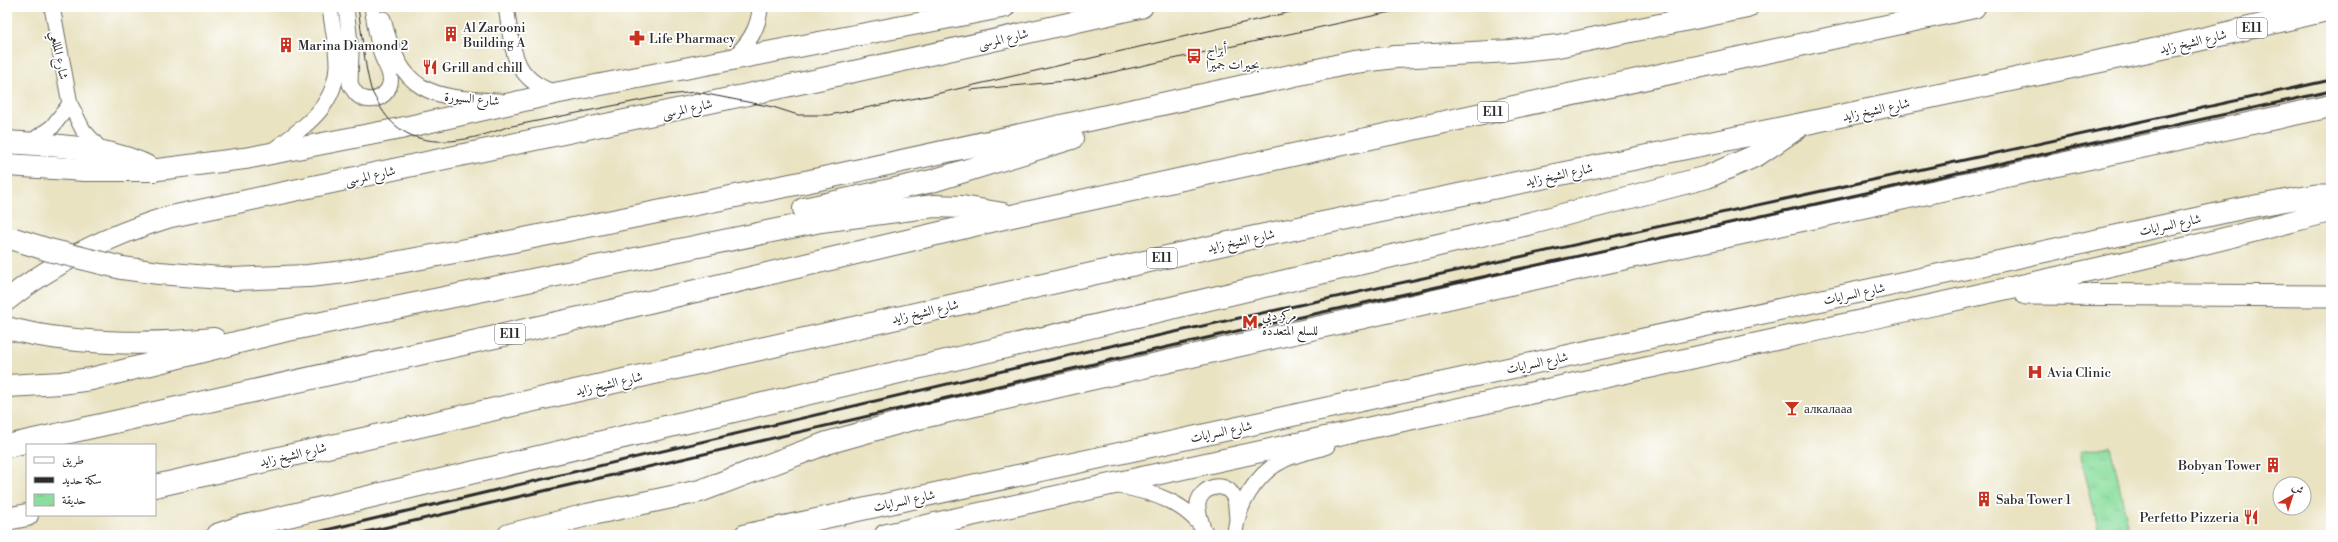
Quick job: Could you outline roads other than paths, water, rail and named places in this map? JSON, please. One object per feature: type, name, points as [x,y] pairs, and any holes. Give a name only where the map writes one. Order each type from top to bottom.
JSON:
[{"type":"main road","points":[[7,165],[62,169],[154,170],[218,163],[398,129],[557,93],[1004,7]]},
{"type":"main road","name":"شارع المرسى","points":[[7,300],[55,266],[111,237],[170,216],[816,80],[1142,7]]},
{"type":"main road","points":[[7,236],[57,252],[122,268],[166,274],[233,279],[278,278],[345,272],[509,242],[810,181],[1113,117],[1354,62],[1402,56],[1511,51],[1558,46],[1747,7]]},
{"type":"main road","name":"E11","points":[[7,446],[603,313],[1012,216],[1974,7]]},
{"type":"main road","name":"شارع الشيخ زايد","points":[[156,486],[1255,236],[1802,124],[2172,46],[2331,9]]},
{"type":"main road","points":[[509,535],[587,515],[700,491],[827,443],[905,421],[1598,264],[2273,120],[2331,106]]},
{"type":"main road","points":[[666,251],[775,216],[903,188],[961,173],[1067,140],[1094,129],[1113,117]]},
{"type":"main road","points":[[217,535],[241,527],[1532,223],[1707,177],[1757,155],[1802,124]]},
{"type":"main road","points":[[18,143],[102,151],[129,159],[154,170]]},
{"type":"main road","name":"شارع السرايات","points":[[745,535],[2244,208],[2316,195],[2331,195]]},
{"type":"main road","points":[[7,386],[54,384],[91,379],[283,331],[666,251],[821,221],[906,208],[934,206],[962,207],[1012,216]]},
{"type":"main road","name":"شارع السرايات","points":[[885,535],[1108,484],[2098,269],[2331,211]]},
{"type":"main road","name":"شارع السرايات","points":[[1984,293],[2331,296]]},
{"type":"main road","points":[[7,328],[40,335],[80,339],[161,342],[242,337],[283,331]]},
{"type":"main road","points":[[1434,384],[1442,412]]},
{"type":"main road","points":[[7,519],[26,515]]},
{"type":"street","name":"شارع المللعي","points":[[52,7],[70,104],[83,130],[102,151]]},
{"type":"street","points":[[270,153],[319,114],[329,98],[337,65],[330,7]]},
{"type":"street","points":[[346,7],[352,52],[350,84],[360,98],[368,100],[376,99],[385,94],[390,86],[390,76],[377,38],[372,7]]},
{"type":"street","name":"شارع السيورة","points":[[381,7],[394,54],[403,69],[418,84],[439,95],[456,99],[520,102]]},
{"type":"street","points":[[506,7],[514,55],[521,70],[531,81],[543,89],[557,93]]},
{"type":"street","points":[[731,60],[753,35],[759,19],[760,7]]},
{"type":"street","points":[[18,143],[52,127],[70,104]]},
{"type":"street","points":[[1237,519],[1250,492],[1269,470],[1295,456],[1329,445],[1346,432]]},
{"type":"street","points":[[1108,484],[1156,494],[1172,502],[1204,530]]},
{"type":"street","points":[[1204,530],[1198,505],[1200,496],[1207,489],[1216,486],[1225,488],[1232,494],[1237,519],[1235,535]]},
{"type":"tram line","points":[[358,7],[369,79],[372,91],[381,108],[393,123],[407,133],[422,139],[439,141],[474,137],[507,127],[667,95],[696,92],[773,107],[798,115],[829,115],[927,96],[1312,7]]},
{"type":"tram line","points":[[970,90],[1076,80],[1414,7]]},
{"type":"railway","points":[[305,535],[1088,351],[2331,80]]},
{"type":"railway","points":[[353,535],[1250,328],[2331,91]]},
{"type":"place","name":"Al Zarooni Building A","points":[[451,34]]},
{"type":"place","name":"Life Pharmacy","points":[[637,38]]},
{"type":"place","name":"Marina Diamond 2","points":[[286,45]]},
{"type":"place","name":"أبراج بحيرات جميرا","points":[[1194,56]]},
{"type":"place","name":"Grill and chill","points":[[430,67]]},
{"type":"place","name":"مركز دبي للسلع المتعددة","points":[[1250,322]]},
{"type":"place","name":"Avia Clinic","points":[[2035,372]]},
{"type":"place","name":"алкалааа","points":[[1792,408]]},
{"type":"place","name":"Bobyan Tower","points":[[2273,465]]},
{"type":"place","name":"Saba Tower 1","points":[[1984,499]]},
{"type":"place","name":"Perfetto Pizzeria","points":[[2251,517]]}]
